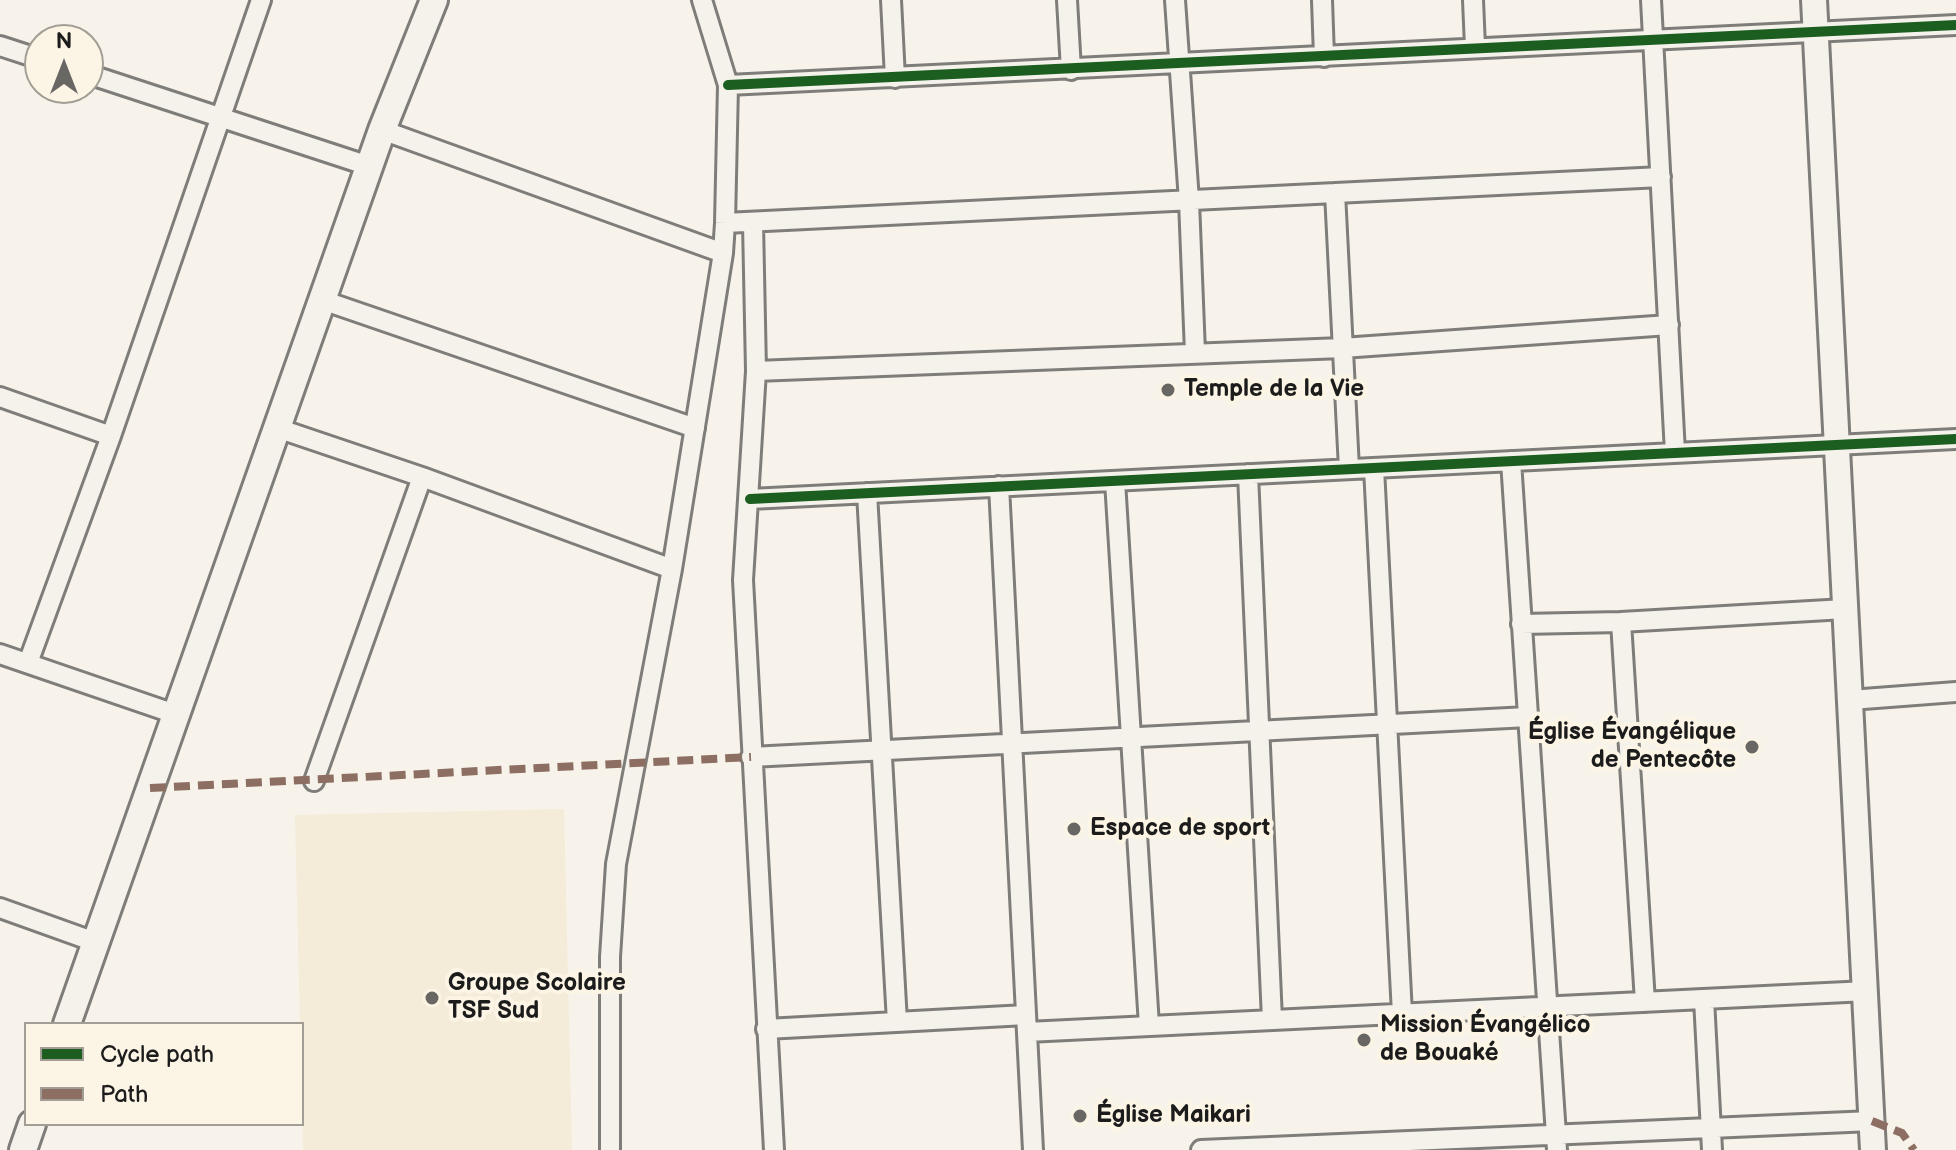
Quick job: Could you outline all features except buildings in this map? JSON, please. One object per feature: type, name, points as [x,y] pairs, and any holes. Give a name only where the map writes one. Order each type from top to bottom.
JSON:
[{"type":"main road","points":[[68,1022],[369,166],[434,0]]},
{"type":"main road","points":[[23,1150],[31,1126]]},
{"type":"street","points":[[28,663],[111,436],[261,0]]},
{"type":"street","points":[[610,1150],[610,957],[616,864],[672,569],[723,253],[728,85],[702,0]]},
{"type":"street","points":[[891,0],[895,78]]},
{"type":"street","points":[[1067,0],[1071,70]]},
{"type":"street","points":[[1175,0],[1189,201],[1195,353]]},
{"type":"street","points":[[1322,0],[1324,57]]},
{"type":"street","points":[[1473,0],[1475,47]]},
{"type":"street","points":[[1651,0],[1675,453]]},
{"type":"street","points":[[1814,0],[1873,1150]]},
{"type":"street","points":[[728,85],[1956,25]]},
{"type":"street","points":[[0,46],[24,54]]},
{"type":"street","points":[[104,79],[369,166]]},
{"type":"street","points":[[382,130],[723,253]]},
{"type":"street","points":[[725,223],[1661,177]]},
{"type":"street","points":[[1335,193],[1349,469]]},
{"type":"street","points":[[753,223],[756,371],[743,580],[774,1150]]},
{"type":"street","points":[[322,300],[695,428]]},
{"type":"street","points":[[756,371],[1342,348],[1669,325]]},
{"type":"street","points":[[0,397],[111,436]]},
{"type":"street","points":[[277,428],[422,477],[672,569]]},
{"type":"street","points":[[750,499],[1956,439]]},
{"type":"street","points":[[1511,461],[1556,1142]]},
{"type":"street","points":[[1374,468],[1402,1014]]},
{"type":"street","points":[[1248,474],[1272,1020]]},
{"type":"street","points":[[314,781],[422,477]]},
{"type":"street","points":[[1115,481],[1149,1026]]},
{"type":"street","points":[[999,486],[1033,1150]]},
{"type":"street","points":[[867,493],[897,1022]]},
{"type":"street","points":[[1521,624],[1621,622],[1845,609]]},
{"type":"street","points":[[1621,622],[1645,1002]]},
{"type":"street","points":[[0,654],[175,714]]},
{"type":"street","points":[[1850,700],[1956,692]]},
{"type":"street","points":[[751,757],[1528,717]]},
{"type":"street","points":[[0,908],[95,942]]},
{"type":"street","points":[[766,1029],[897,1022],[1149,1026],[1867,991]]},
{"type":"street","points":[[1704,999],[1712,1150]]},
{"type":"street","points":[[1201,1150],[1556,1142],[1711,1127],[1872,1121]]},
{"type":"shaded area","points":[[564,809],[572,1150],[303,1150],[304,1022],[300,1022],[295,815]]},
{"type":"marked path","points":[[150,788],[751,757]]},
{"type":"marked path","points":[[1872,1121],[1902,1133],[1914,1150]]},
{"type":"cycle path","points":[[728,85],[1956,25]]},
{"type":"cycle path","points":[[750,499],[1956,439]]},
{"type":"place","name":"Temple de la Vie","points":[[1168,390]]},
{"type":"place","name":"Église Évangélique de Pentecôte","points":[[1752,747]]},
{"type":"place","name":"Espace de sport","points":[[1074,829]]},
{"type":"place","name":"Groupe Scolaire TSF Sud","points":[[432,998]]},
{"type":"place","name":"Mission Évangélico de Bouaké","points":[[1364,1040]]},
{"type":"place","name":"Église Maikari","points":[[1080,1116]]}]
